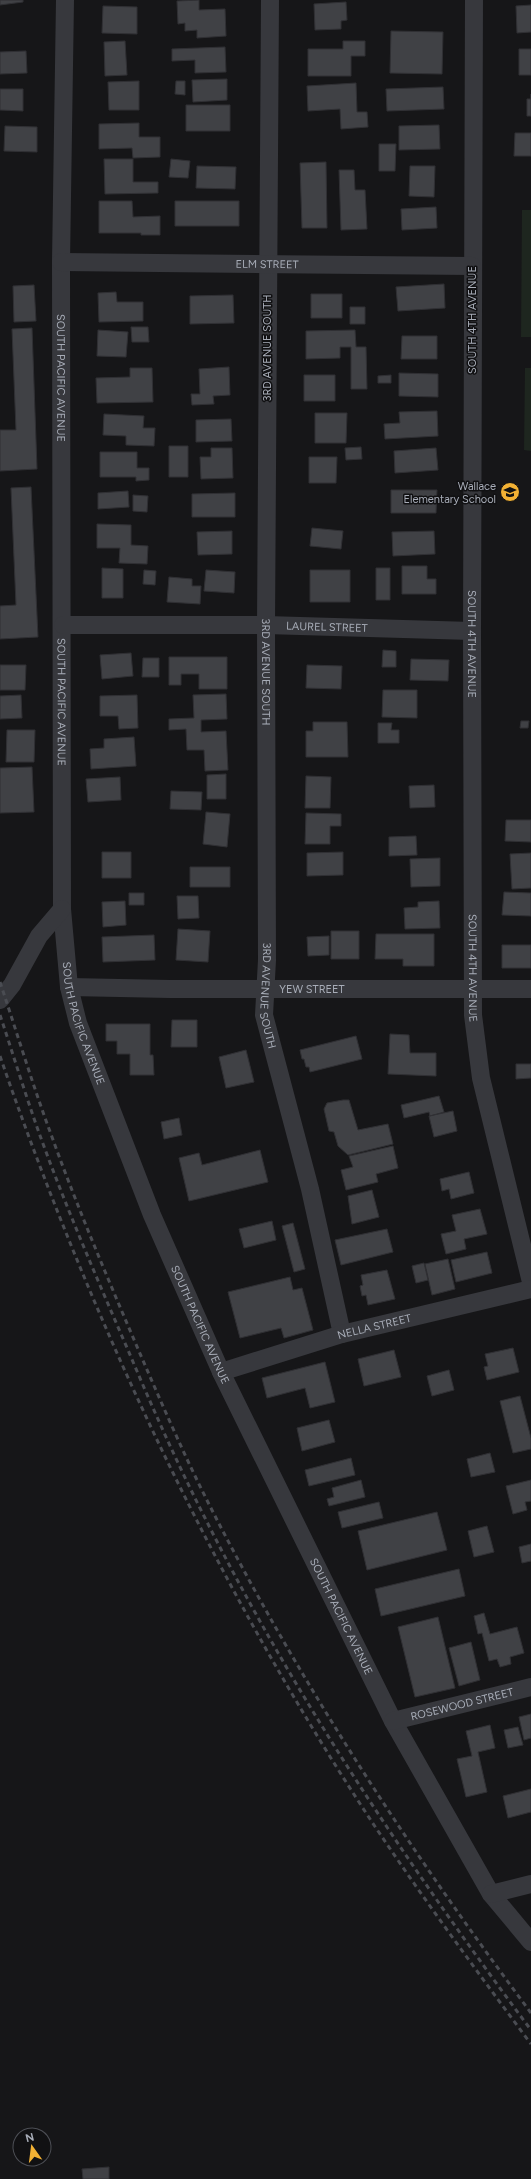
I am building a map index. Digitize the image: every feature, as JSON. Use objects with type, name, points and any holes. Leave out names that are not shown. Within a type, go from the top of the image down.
[{"type":"street","name":"SOUTH PACIFIC AVENUE","points":[[65,0],[61,262],[63,625],[62,909],[69,987],[78,1022],[152,1215],[220,1372],[393,1721],[491,1894],[531,1942]]},
{"type":"street","name":"3RD AVENUE SOUTH","points":[[270,0],[266,625],[267,960],[264,1015],[310,1188],[342,1334]]},
{"type":"street","name":"SOUTH 4TH AVENUE","points":[[474,0],[472,266],[473,1015],[481,1078],[531,1282]]},
{"type":"street","name":"ELM STREET","points":[[61,262],[472,266]]},
{"type":"street","name":"LAUREL STREET","points":[[63,625],[266,625],[472,631]]},
{"type":"street","points":[[0,1000],[12,985],[38,936],[62,909]]},
{"type":"street","name":"YEW STREET","points":[[69,987],[170,989],[531,989]]},
{"type":"street","name":"NELLA STREET","points":[[220,1372],[342,1334],[531,1289]]},
{"type":"street","name":"ROSEWOOD STREET","points":[[393,1721],[531,1686]]},
{"type":"street","points":[[491,1894],[531,1884]]},
{"type":"shaded area","points":[[522,210],[531,210],[531,337],[521,337]]},
{"type":"shaded area","points":[[525,368],[531,368],[531,451],[524,450]]},
{"type":"building","points":[[0,0],[23,0],[23,2],[0,5]]},
{"type":"building","points":[[199,0],[199,10],[225,9],[226,36],[197,38],[197,30],[185,31],[185,23],[178,24],[177,1]]},
{"type":"building","points":[[346,2],[347,20],[341,21],[341,29],[315,30],[314,4]]},
{"type":"building","points":[[531,5],[531,32],[517,33],[516,6]]},
{"type":"building","points":[[103,6],[137,7],[137,34],[102,33]]},
{"type":"building","points":[[391,31],[443,32],[442,74],[390,73]]},
{"type":"building","points":[[125,41],[127,75],[105,76],[104,42]]},
{"type":"building","points":[[343,41],[365,41],[365,56],[351,56],[351,76],[308,76],[308,49],[343,49]]},
{"type":"building","points":[[225,47],[226,72],[195,73],[195,60],[172,61],[172,49]]},
{"type":"building","points":[[519,49],[531,49],[531,75],[519,75]]},
{"type":"building","points":[[26,51],[27,73],[0,74],[0,52]]},
{"type":"building","points":[[227,79],[227,100],[193,102],[192,80]]},
{"type":"building","points":[[139,81],[139,110],[109,110],[108,82]]},
{"type":"building","points":[[176,81],[185,81],[185,95],[175,94]]},
{"type":"building","points":[[356,83],[357,112],[367,112],[368,127],[341,129],[340,109],[308,111],[307,86]]},
{"type":"building","points":[[443,87],[444,109],[387,111],[386,89]]},
{"type":"building","points":[[0,89],[23,89],[23,111],[0,110]]},
{"type":"building","points":[[527,99],[531,99],[531,116],[527,116]]},
{"type":"building","points":[[186,105],[230,105],[230,131],[186,131]]},
{"type":"building","points":[[139,123],[139,137],[160,137],[160,157],[133,158],[132,148],[99,149],[99,124]]},
{"type":"building","points":[[439,125],[440,149],[399,150],[399,126]]},
{"type":"building","points":[[5,126],[37,127],[37,152],[4,151]]},
{"type":"building","points":[[515,133],[531,133],[531,156],[514,156]]},
{"type":"building","points":[[379,144],[396,144],[395,171],[379,171]]},
{"type":"building","points":[[104,159],[133,159],[133,182],[158,182],[158,193],[105,194]]},
{"type":"building","points":[[171,159],[190,161],[188,178],[169,177]]},
{"type":"building","points":[[326,162],[327,228],[302,228],[300,163]]},
{"type":"building","points":[[197,166],[236,167],[235,189],[196,188]]},
{"type":"building","points":[[410,166],[435,166],[434,197],[409,196]]},
{"type":"building","points":[[339,170],[354,170],[355,190],[365,190],[367,229],[341,230]]},
{"type":"building","points":[[99,201],[132,201],[133,217],[160,216],[160,235],[141,235],[141,233],[99,233]]},
{"type":"building","points":[[175,201],[239,201],[239,226],[175,226]]},
{"type":"building","points":[[436,207],[437,228],[402,230],[401,209]]},
{"type":"building","points":[[444,284],[445,308],[398,311],[396,287]]},
{"type":"building","points":[[34,285],[36,321],[14,322],[13,286]]},
{"type":"building","points":[[116,292],[117,302],[143,302],[143,321],[99,322],[98,293]]},
{"type":"building","points":[[311,294],[342,294],[342,318],[311,318]]},
{"type":"building","points":[[233,295],[234,323],[190,324],[190,296]]},
{"type":"building","points":[[350,307],[365,307],[365,324],[350,324]]},
{"type":"building","points":[[131,327],[148,327],[149,342],[132,342]]},
{"type":"building","points":[[32,328],[37,469],[0,471],[0,430],[16,430],[12,329]]},
{"type":"building","points":[[98,330],[128,332],[126,357],[97,356]]},
{"type":"building","points":[[355,330],[356,347],[366,347],[367,389],[351,389],[351,347],[340,347],[340,358],[306,359],[306,331]]},
{"type":"building","points":[[402,336],[437,336],[437,359],[401,359]]},
{"type":"building","points":[[229,367],[230,395],[213,396],[214,404],[192,405],[191,394],[200,394],[199,369]]},
{"type":"building","points":[[130,368],[152,368],[153,402],[97,403],[96,378],[130,377]]},
{"type":"building","points":[[399,373],[438,374],[438,397],[399,396]]},
{"type":"building","points":[[304,375],[335,375],[335,401],[304,401]]},
{"type":"building","points":[[391,375],[391,383],[378,383],[378,376]]},
{"type":"building","points":[[437,411],[438,436],[385,439],[384,424],[400,423],[399,412]]},
{"type":"building","points":[[315,413],[347,413],[346,443],[315,443]]},
{"type":"building","points":[[104,414],[144,416],[143,428],[155,428],[154,446],[126,445],[126,436],[103,435]]},
{"type":"building","points":[[231,419],[232,441],[196,442],[196,420]]},
{"type":"building","points":[[169,446],[188,446],[188,477],[169,477]]},
{"type":"building","points":[[361,447],[362,459],[346,460],[345,448]]},
{"type":"building","points":[[211,448],[232,448],[233,478],[201,479],[200,457],[211,457]]},
{"type":"building","points":[[436,448],[438,470],[395,473],[394,451]]},
{"type":"building","points":[[100,452],[137,452],[137,468],[149,468],[149,480],[136,481],[136,477],[100,477]]},
{"type":"building","points":[[309,457],[337,457],[336,483],[309,483]]},
{"type":"building","points":[[31,487],[38,637],[0,639],[0,606],[16,605],[11,488]]},
{"type":"building","points":[[391,490],[437,490],[436,513],[391,513]]},
{"type":"building","points":[[128,491],[129,507],[98,509],[98,493]]},
{"type":"building","points":[[235,493],[235,517],[192,517],[192,494]]},
{"type":"building","points":[[133,495],[148,496],[147,512],[133,511]]},
{"type":"building","points":[[97,524],[131,525],[131,545],[148,546],[147,564],[119,563],[120,548],[97,548]]},
{"type":"building","points":[[312,528],[343,531],[341,549],[310,546]]},
{"type":"building","points":[[232,531],[232,554],[198,555],[197,532]]},
{"type":"building","points":[[434,531],[435,554],[393,556],[392,532]]},
{"type":"building","points":[[402,566],[427,566],[427,579],[436,579],[436,594],[402,594]]},
{"type":"building","points":[[102,568],[123,569],[123,598],[102,598]]},
{"type":"building","points":[[376,568],[390,568],[390,600],[376,600]]},
{"type":"building","points":[[144,570],[156,571],[155,585],[143,584]]},
{"type":"building","points":[[206,570],[235,572],[234,593],[204,591]]},
{"type":"building","points":[[310,570],[350,570],[350,602],[310,602]]},
{"type":"building","points":[[169,577],[192,579],[192,586],[201,586],[200,604],[167,602]]},
{"type":"building","points":[[383,650],[396,651],[396,667],[382,667]]},
{"type":"building","points":[[131,653],[133,676],[102,679],[100,655]]},
{"type":"building","points":[[169,657],[227,657],[227,689],[199,689],[199,674],[181,674],[181,685],[169,685]]},
{"type":"building","points":[[143,658],[159,658],[159,677],[142,677]]},
{"type":"building","points":[[411,659],[449,660],[448,681],[410,680]]},
{"type":"building","points":[[0,665],[26,665],[25,690],[0,690]]},
{"type":"building","points":[[307,665],[342,666],[341,689],[306,688]]},
{"type":"building","points":[[383,690],[417,690],[417,718],[382,717]]},
{"type":"building","points":[[226,694],[227,719],[201,720],[201,732],[226,731],[228,770],[205,771],[204,750],[187,750],[186,729],[169,730],[169,719],[194,718],[193,695]]},
{"type":"building","points":[[21,695],[22,718],[0,719],[0,696]]},
{"type":"building","points":[[137,695],[138,728],[119,729],[118,716],[100,716],[100,696]]},
{"type":"building","points":[[521,721],[529,721],[528,728],[520,728]]},
{"type":"building","points":[[313,722],[347,722],[348,757],[306,757],[306,731],[313,731]]},
{"type":"building","points":[[378,723],[392,723],[391,730],[399,730],[399,743],[378,743]]},
{"type":"building","points":[[7,730],[35,730],[34,762],[6,762]]},
{"type":"building","points":[[134,737],[136,766],[91,769],[90,749],[104,748],[104,739]]},
{"type":"building","points":[[32,767],[34,812],[0,813],[0,768]]},
{"type":"building","points":[[226,774],[226,799],[207,799],[207,775]]},
{"type":"building","points":[[306,776],[331,777],[330,808],[305,808]]},
{"type":"building","points":[[120,777],[121,800],[88,802],[86,779]]},
{"type":"building","points":[[434,785],[435,807],[410,808],[409,786]]},
{"type":"building","points":[[171,791],[202,792],[201,810],[170,809]]},
{"type":"building","points":[[206,812],[230,814],[227,847],[203,844]]},
{"type":"building","points":[[306,813],[341,814],[341,826],[330,826],[330,844],[305,844]]},
{"type":"building","points":[[506,820],[531,820],[531,842],[505,841]]},
{"type":"building","points":[[416,836],[417,855],[389,856],[389,837]]},
{"type":"building","points":[[102,852],[131,852],[131,878],[102,878]]},
{"type":"building","points":[[343,852],[343,875],[307,876],[307,853]]},
{"type":"building","points":[[531,853],[531,888],[512,889],[510,854]]},
{"type":"building","points":[[440,858],[440,886],[411,887],[410,859]]},
{"type":"building","points":[[190,867],[230,867],[230,887],[190,887]]},
{"type":"building","points":[[504,892],[531,893],[531,916],[502,915]]},
{"type":"building","points":[[129,893],[144,893],[144,905],[129,905]]},
{"type":"building","points":[[177,896],[198,896],[199,918],[178,919]]},
{"type":"building","points":[[125,901],[126,925],[103,927],[102,902]]},
{"type":"building","points":[[439,901],[440,928],[405,929],[404,908],[418,907],[418,902]]},
{"type":"building","points":[[178,929],[210,931],[208,962],[176,960]]},
{"type":"building","points":[[331,931],[359,931],[359,959],[331,959]]},
{"type":"building","points":[[376,934],[434,934],[434,966],[403,966],[403,959],[375,959]]},
{"type":"building","points":[[154,935],[155,960],[103,962],[102,937]]},
{"type":"building","points":[[329,936],[329,955],[308,956],[307,937]]},
{"type":"building","points":[[502,945],[531,945],[531,968],[502,968]]},
{"type":"building","points":[[172,1020],[197,1020],[197,1047],[171,1047]]},
{"type":"building","points":[[106,1024],[150,1024],[150,1055],[153,1055],[154,1075],[130,1075],[130,1054],[117,1054],[117,1041],[106,1041]]},
{"type":"building","points":[[390,1034],[409,1035],[410,1053],[436,1053],[436,1076],[388,1074]]},
{"type":"building","points":[[356,1036],[362,1059],[310,1072],[309,1067],[306,1067],[300,1050]]},
{"type":"building","points":[[246,1050],[254,1082],[226,1088],[219,1057]]},
{"type":"building","points":[[516,1064],[531,1064],[531,1078],[516,1079]]},
{"type":"building","points":[[439,1096],[444,1112],[430,1116],[429,1112],[404,1118],[401,1105]]},
{"type":"building","points":[[349,1100],[358,1130],[388,1124],[393,1144],[348,1155],[338,1146],[334,1132],[329,1131],[324,1109],[327,1103]]},
{"type":"building","points":[[453,1111],[457,1131],[434,1137],[429,1116]]},
{"type":"building","points":[[179,1118],[182,1135],[164,1139],[161,1122]]},
{"type":"building","points":[[393,1146],[398,1168],[376,1174],[378,1182],[346,1190],[341,1170],[353,1167],[349,1156]]},
{"type":"building","points":[[260,1150],[268,1182],[189,1201],[179,1158],[199,1153],[202,1165]]},
{"type":"building","points":[[469,1172],[474,1193],[451,1199],[449,1189],[442,1191],[440,1179]]},
{"type":"building","points":[[372,1190],[379,1217],[352,1224],[348,1196]]},
{"type":"building","points":[[480,1209],[487,1234],[464,1239],[466,1249],[446,1254],[441,1234],[456,1231],[452,1215]]},
{"type":"building","points":[[272,1221],[276,1240],[244,1248],[239,1229]]},
{"type":"building","points":[[293,1223],[305,1269],[294,1272],[282,1226]]},
{"type":"building","points":[[387,1229],[393,1252],[341,1265],[335,1240]]},
{"type":"building","points":[[487,1252],[492,1273],[456,1282],[451,1260]]},
{"type":"building","points":[[448,1259],[455,1289],[432,1295],[425,1264]]},
{"type":"building","points":[[424,1263],[428,1280],[416,1283],[412,1266]]},
{"type":"building","points":[[387,1270],[395,1299],[368,1305],[366,1295],[362,1296],[360,1286],[363,1285],[361,1275]]},
{"type":"building","points":[[290,1277],[293,1290],[302,1288],[313,1330],[284,1338],[281,1328],[240,1338],[228,1292]]},
{"type":"building","points":[[513,1348],[519,1372],[487,1380],[484,1367],[488,1366],[485,1354]]},
{"type":"building","points":[[394,1350],[401,1377],[364,1386],[358,1359]]},
{"type":"building","points":[[325,1362],[335,1402],[310,1408],[305,1388],[267,1398],[262,1378]]},
{"type":"building","points":[[449,1370],[454,1390],[432,1396],[427,1376]]},
{"type":"building","points":[[520,1396],[531,1438],[531,1449],[513,1453],[500,1401]]},
{"type":"building","points":[[329,1420],[335,1442],[302,1451],[297,1428]]},
{"type":"building","points":[[490,1453],[495,1472],[471,1477],[467,1459]]},
{"type":"building","points":[[351,1458],[355,1475],[309,1486],[305,1470]]},
{"type":"building","points":[[361,1480],[365,1497],[329,1506],[327,1499],[334,1497],[332,1488]]},
{"type":"building","points":[[531,1480],[531,1501],[525,1502],[527,1510],[513,1514],[506,1486]]},
{"type":"building","points":[[379,1502],[383,1518],[342,1528],[338,1512]]},
{"type":"building","points":[[437,1512],[447,1550],[367,1570],[358,1531]]},
{"type":"building","points":[[487,1526],[494,1552],[474,1557],[468,1531]]},
{"type":"building","points":[[531,1544],[531,1561],[522,1563],[519,1547]]},
{"type":"building","points":[[459,1569],[465,1596],[381,1616],[375,1589]]},
{"type":"building","points":[[484,1613],[490,1634],[517,1627],[524,1653],[510,1657],[511,1664],[500,1667],[497,1659],[489,1661],[482,1633],[478,1634],[474,1616]]},
{"type":"building","points":[[438,1617],[455,1688],[415,1697],[398,1627]]},
{"type":"building","points":[[471,1642],[480,1680],[459,1686],[449,1648]]},
{"type":"building","points":[[531,1714],[531,1738],[524,1740],[519,1717]]},
{"type":"building","points":[[490,1725],[495,1748],[478,1752],[487,1792],[466,1797],[457,1759],[472,1756],[466,1731]]},
{"type":"building","points":[[518,1727],[523,1745],[508,1748],[504,1730]]},
{"type":"building","points":[[531,1789],[531,1812],[508,1818],[503,1796]]},
{"type":"building","points":[[109,2167],[109,2179],[83,2179],[82,2169]]},
{"type":"railway","points":[[0,982],[45,1118],[83,1217],[165,1411],[214,1514],[285,1644],[362,1770],[444,1893],[531,2013]]},
{"type":"railway","points":[[0,1015],[42,1141],[62,1194],[146,1393],[205,1518],[240,1585],[277,1652],[357,1781],[442,1907],[531,2030]]},
{"type":"railway","points":[[0,1056],[36,1156],[75,1256],[118,1355],[164,1454],[212,1550],[264,1645],[319,1738],[376,1828],[413,1883],[531,2044]]},
{"type":"place","name":"Wallace Elementary School","points":[[510,492]]}]
